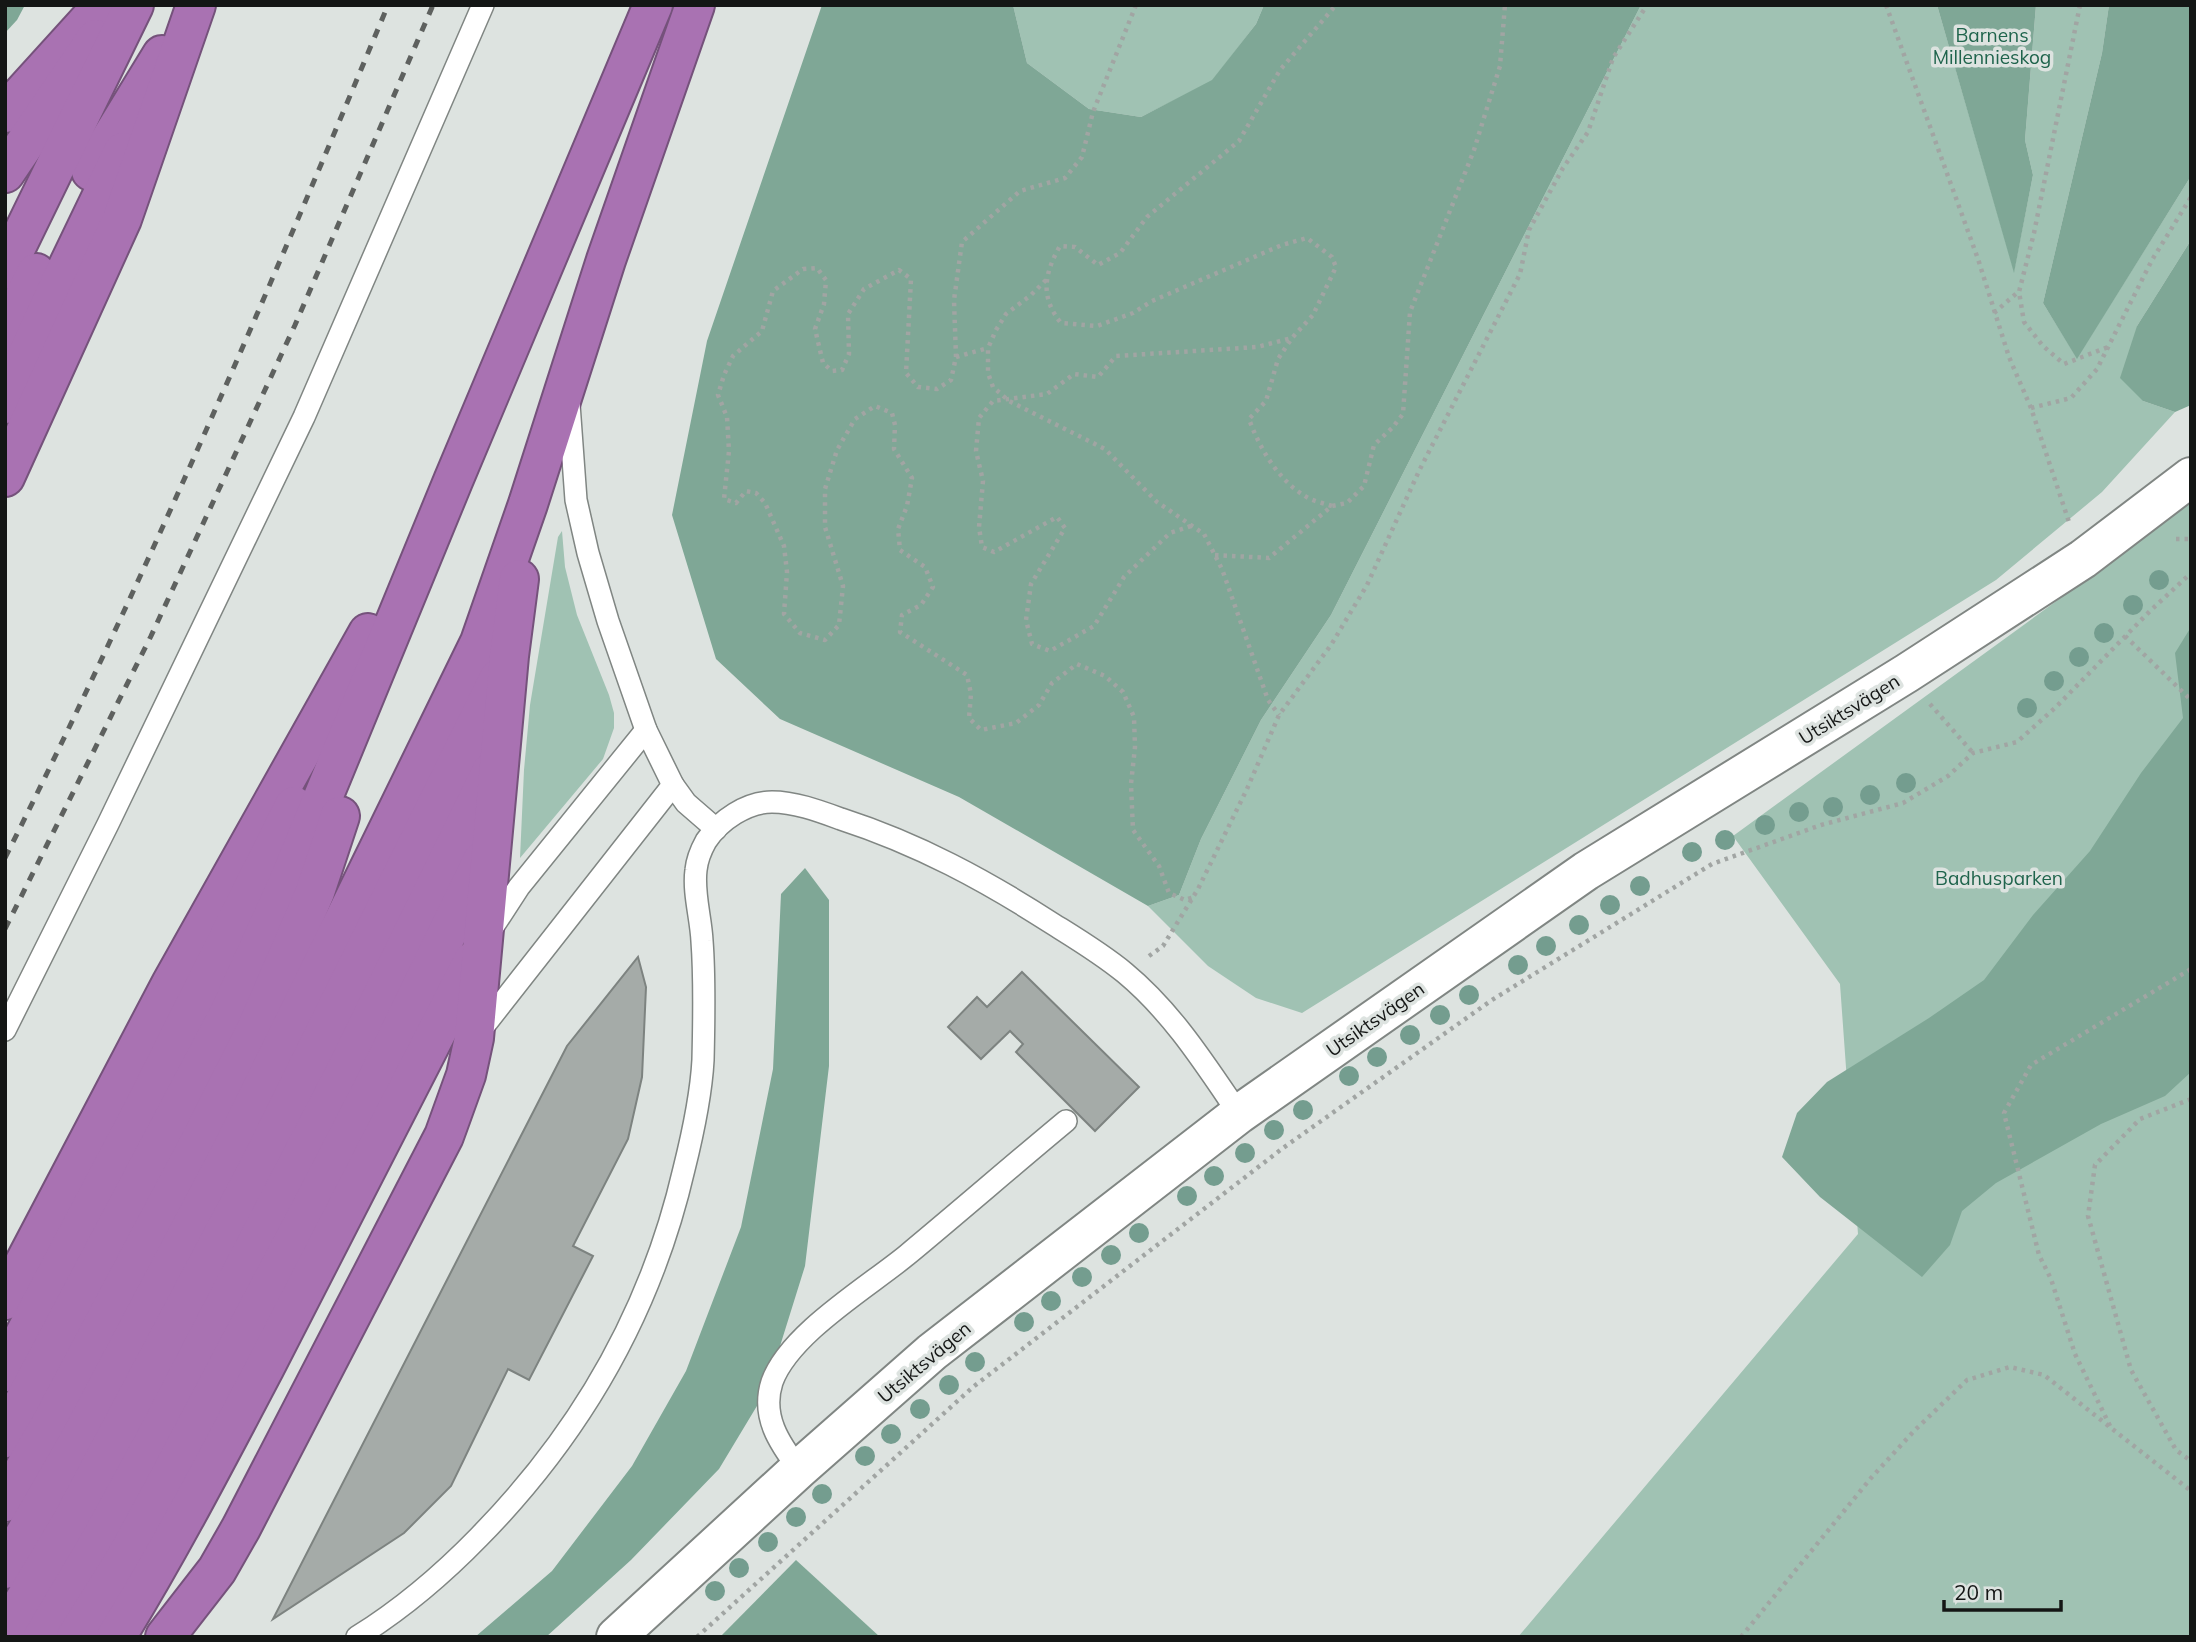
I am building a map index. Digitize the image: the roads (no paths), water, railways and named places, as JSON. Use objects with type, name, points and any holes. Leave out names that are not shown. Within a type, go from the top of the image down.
[{"type":"highway","points":[[5,125],[18,100],[103,5]]},
{"type":"highway","points":[[5,173],[119,5]]},
{"type":"highway","points":[[5,214],[126,5]]},
{"type":"highway","points":[[5,270],[134,5]]},
{"type":"highway","points":[[5,338],[77,195],[194,5]]},
{"type":"highway","points":[[5,404],[194,5]]},
{"type":"highway","points":[[5,477],[122,219],[194,5]]},
{"type":"highway","points":[[5,1438],[174,1122],[229,1013],[289,880],[653,5]]},
{"type":"highway","points":[[5,1569],[84,1430],[231,1151],[481,642],[695,5]]},
{"type":"highway","points":[[5,1300],[171,984],[453,481]]},
{"type":"highway","points":[[5,1372],[174,1046],[453,481]]},
{"type":"highway","points":[[5,1502],[50,1426],[257,1027],[315,892],[453,481]]},
{"type":"highway","points":[[165,1637],[217,1570],[235,1539],[444,1136],[466,1074],[474,1038],[509,656],[528,504]]},
{"type":"highway","points":[[5,1633],[69,1526],[259,1166],[509,656]]},
{"type":"highway","points":[[43,1637],[154,1441],[345,1072],[501,751]]},
{"type":"highway","points":[[76,1637],[126,1557],[312,1207],[493,839]]},
{"type":"highway","points":[[116,1637],[155,1573],[342,1220],[484,941]]},
{"type":"street","name":"Utsiktsvägen","points":[[616,1637],[799,1469],[932,1352],[1239,1114],[1586,871],[1907,673],[2083,559],[2191,477]]},
{"type":"lane","points":[[5,1030],[108,824],[304,417],[483,5]]},
{"type":"lane","points":[[567,380],[576,500],[588,554],[608,621],[646,730],[673,785],[686,803],[716,830]]},
{"type":"lane","points":[[484,941],[519,887],[646,730]]},
{"type":"lane","points":[[474,1038],[673,785]]},
{"type":"lane","points":[[357,1637],[391,1614],[460,1557],[508,1508],[550,1458],[593,1395],[625,1338],[669,1231],[695,1124],[703,1065],[704,1001],[702,942],[695,875],[698,858],[707,840],[735,813],[754,804],[793,804],[880,832],[923,849],[1034,911],[1125,973],[1166,1013],[1198,1052],[1239,1114]]},
{"type":"lane","points":[[799,1469],[781,1446],[771,1425],[768,1401],[773,1380],[788,1357],[810,1330],[904,1257],[1066,1121]]},
{"type":"lane","points":[[155,1573],[152,1614],[158,1637]]},
{"type":"railway","points":[[5,858],[107,648],[204,435],[388,5]]},
{"type":"railway","points":[[5,929],[151,636],[295,325],[433,5]]},
{"type":"park label","name":"Barnens Millennieskog","points":[[1992,46]]},
{"type":"park label","name":"Badhusparken","points":[[1999,878]]}]
